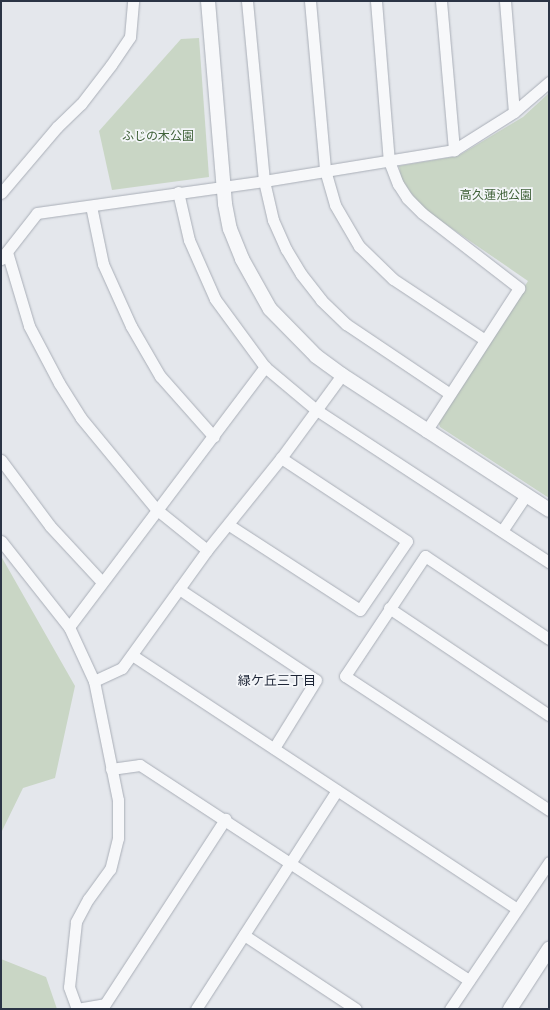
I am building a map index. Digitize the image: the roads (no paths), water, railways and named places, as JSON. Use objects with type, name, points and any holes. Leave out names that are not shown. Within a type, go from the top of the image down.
[{"type":"street","points":[[1,193],[57,126],[81,104],[111,65],[130,37],[133,1]]},
{"type":"street","points":[[208,1],[221,186],[230,229],[253,283],[290,332],[316,356],[549,510]]},
{"type":"street","points":[[246,1],[264,181],[273,220],[286,249],[301,274],[321,300],[346,324],[450,394]]},
{"type":"street","points":[[310,1],[325,170],[334,204],[345,224],[374,263],[393,279],[485,340]]},
{"type":"street","points":[[376,1],[389,161],[404,194],[417,208],[519,288],[426,430]]},
{"type":"street","points":[[441,1],[454,150]]},
{"type":"street","points":[[505,1],[514,112]]},
{"type":"street","points":[[207,550],[156,509],[81,418],[59,383],[29,326],[4,255],[37,213],[264,181],[454,150],[514,112],[549,82]]},
{"type":"street","points":[[178,192],[189,240],[215,299],[265,367],[315,409],[549,562]]},
{"type":"street","points":[[91,206],[103,264],[131,326],[160,376],[214,437]]},
{"type":"street","points":[[69,627],[156,509],[214,437],[265,367]]},
{"type":"street","points":[[94,681],[122,668],[207,550],[229,525],[281,458],[315,409],[342,374]]},
{"type":"street","points":[[229,525],[360,610],[407,541],[281,458]]},
{"type":"street","points":[[1,460],[50,526],[102,582]]},
{"type":"street","points":[[502,531],[526,495]]},
{"type":"street","points":[[1,541],[69,627],[94,681],[118,800],[118,838],[110,870],[88,899],[76,922],[69,987],[77,1009],[105,1004],[225,819]]},
{"type":"street","points":[[549,639],[425,556],[345,676],[549,810]]},
{"type":"street","points":[[179,589],[316,680],[274,748]]},
{"type":"street","points":[[389,608],[549,715]]},
{"type":"street","points":[[132,655],[517,909]]},
{"type":"street","points":[[111,769],[140,765],[291,861],[469,980]]},
{"type":"street","points":[[196,1009],[337,790]]},
{"type":"street","points":[[450,1009],[549,862]]},
{"type":"street","points":[[244,935],[356,1009]]},
{"type":"street","points":[[510,1009],[549,949]]},
{"type":"district","name":"緑ケ丘三丁目","points":[[277,681]]},
{"type":"park label","name":"ふじの木公園","points":[[158,136]]},
{"type":"park label","name":"高久蓮池公園","points":[[496,195]]}]
